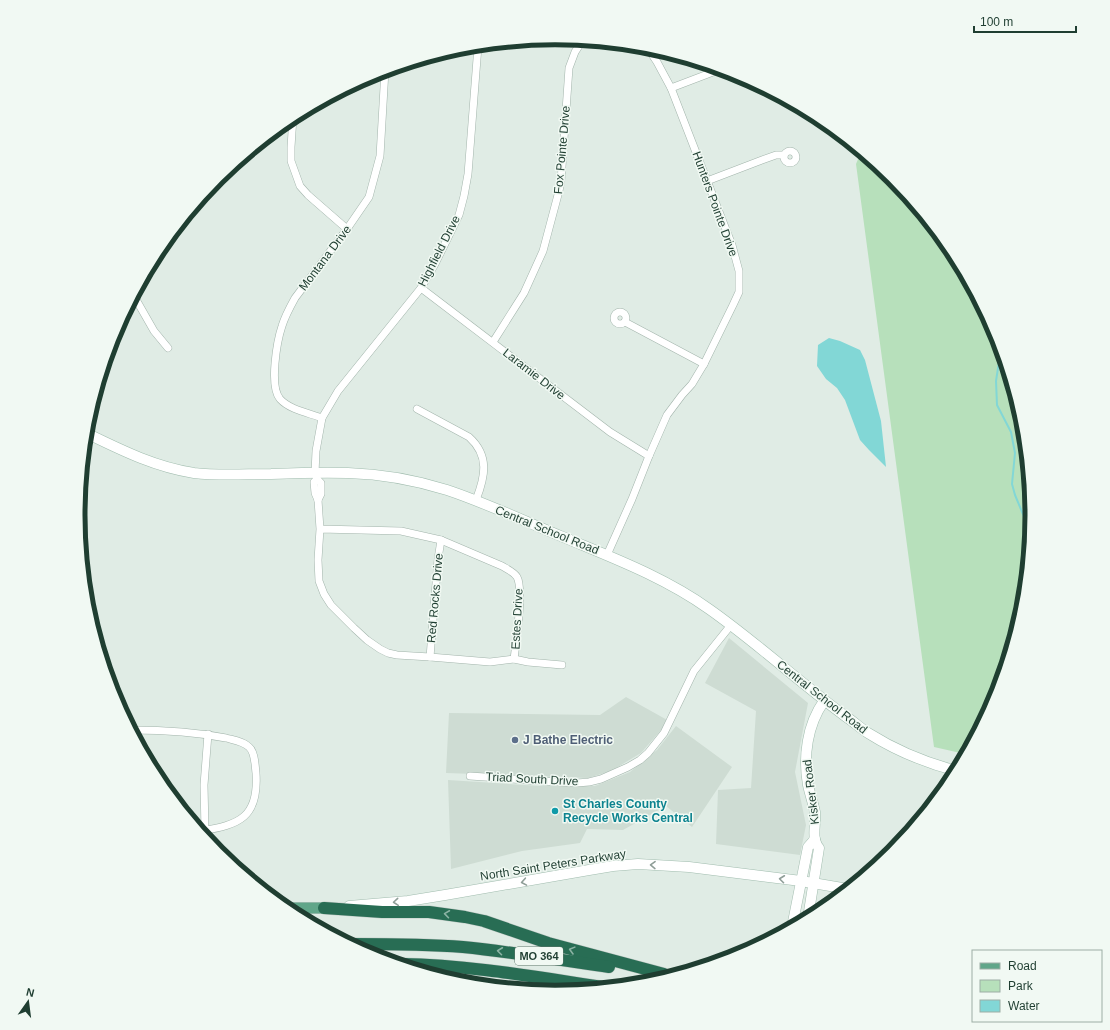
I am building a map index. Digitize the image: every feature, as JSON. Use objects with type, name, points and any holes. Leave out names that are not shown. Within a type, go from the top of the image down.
[{"type":"highway","points":[[324,908],[382,912],[428,912],[465,917],[490,923],[548,943],[660,973]]},
{"type":"highway","name":"MO 364","points":[[363,944],[413,944],[463,947],[658,974]]},
{"type":"highway","name":"MO 364","points":[[421,965],[489,970],[583,984]]},
{"type":"main road","name":"Central School Road","points":[[92,436],[147,461],[194,473],[221,475],[316,476],[345,473],[369,474],[419,482],[476,500],[607,555],[678,589],[731,625],[824,701],[869,733],[928,762],[950,769]]},
{"type":"main road","name":"Kisker Road","points":[[809,910],[819,848],[815,839],[815,813],[808,785],[806,757],[811,727],[824,701]]},
{"type":"main road","name":"Kisker Road","points":[[793,920],[808,847],[815,839]]},
{"type":"main road","name":"North Saint Peters Parkway","points":[[297,908],[324,908],[408,901],[613,866],[638,864],[690,867],[801,881],[841,888]]},
{"type":"street","name":"Fox Pointe Drive","points":[[493,342],[524,293],[546,244],[560,191],[569,68],[579,46]]},
{"type":"street","name":"Highfield Drive","points":[[316,476],[316,451],[322,418],[338,391],[421,288],[435,264],[459,215],[468,174],[478,52]]},
{"type":"street","name":"Hunters Pointe Drive","points":[[607,555],[667,415],[692,384],[704,364],[739,292],[739,271],[732,245],[671,88],[653,55]]},
{"type":"street","points":[[671,88],[712,72]]},
{"type":"street","name":"Montana Drive","points":[[322,418],[290,406],[282,400],[276,391],[275,369],[279,337],[288,310],[295,298],[348,229],[369,197],[380,156],[386,77]]},
{"type":"street","points":[[292,125],[291,161],[300,186],[308,195],[348,229]]},
{"type":"street","points":[[707,181],[776,155],[784,155]]},
{"type":"street","name":"Laramie Drive","points":[[421,288],[610,432],[649,456]]},
{"type":"street","points":[[137,299],[154,331],[168,348]]},
{"type":"street","points":[[625,322],[704,364]]},
{"type":"street","points":[[418,409],[469,437],[475,443],[480,451],[484,470],[482,485],[476,500]]},
{"type":"street","name":"Estes Drive","points":[[316,476],[314,482],[315,493],[318,500],[320,529],[318,560],[319,581],[324,594],[332,605],[363,636],[380,649],[397,655],[490,662],[514,659],[520,593],[518,578],[510,571],[502,566],[441,540],[400,531],[320,529]]},
{"type":"street","name":"Red Rocks Drive","points":[[430,657],[438,559],[441,540]]},
{"type":"street","name":"Triad South Drive","points":[[470,776],[540,781],[589,782],[612,775],[634,764],[648,753],[664,733],[694,672],[731,625]]},
{"type":"street","points":[[514,659],[528,662],[562,665]]},
{"type":"street","points":[[137,730],[170,730],[208,734],[237,741],[249,746],[255,762],[257,782],[253,806],[246,816],[235,823],[207,830]]},
{"type":"street","points":[[202,825],[208,734]]},
{"type":"shaded area","points":[[729,638],[808,703],[795,772],[806,825],[800,855],[716,844],[718,790],[751,788],[756,711],[705,683]]},
{"type":"shaded area","points":[[626,697],[669,721],[641,753],[611,771],[588,778],[446,773],[449,713],[600,715]]},
{"type":"shaded area","points":[[676,726],[732,767],[692,827],[666,806],[623,830],[587,829],[580,843],[522,851],[451,869],[448,780],[540,786],[595,786],[630,772],[657,750]]},
{"type":"green space","points":[[859,157],[887,183],[928,229],[946,254],[977,307],[989,335],[1009,393],[1016,423],[1024,484],[1025,515],[1024,546],[1016,607],[1009,637],[989,695],[977,723],[960,753],[934,747],[856,164]]},
{"type":"water","points":[[829,338],[860,350],[865,360],[881,421],[886,467],[860,440],[845,400],[837,388],[826,379],[817,366],[818,345]]},
{"type":"waterway","points":[[999,361],[996,381],[997,405],[1011,432],[1015,453],[1012,484],[1025,519]]},
{"type":"waterway","points":[[1023,556],[1025,523]]},
{"type":"place","name":"J Bathe Electric","points":[[515,740]]},
{"type":"place","name":"St Charles County Recycle Works Central","points":[[555,811]]}]
